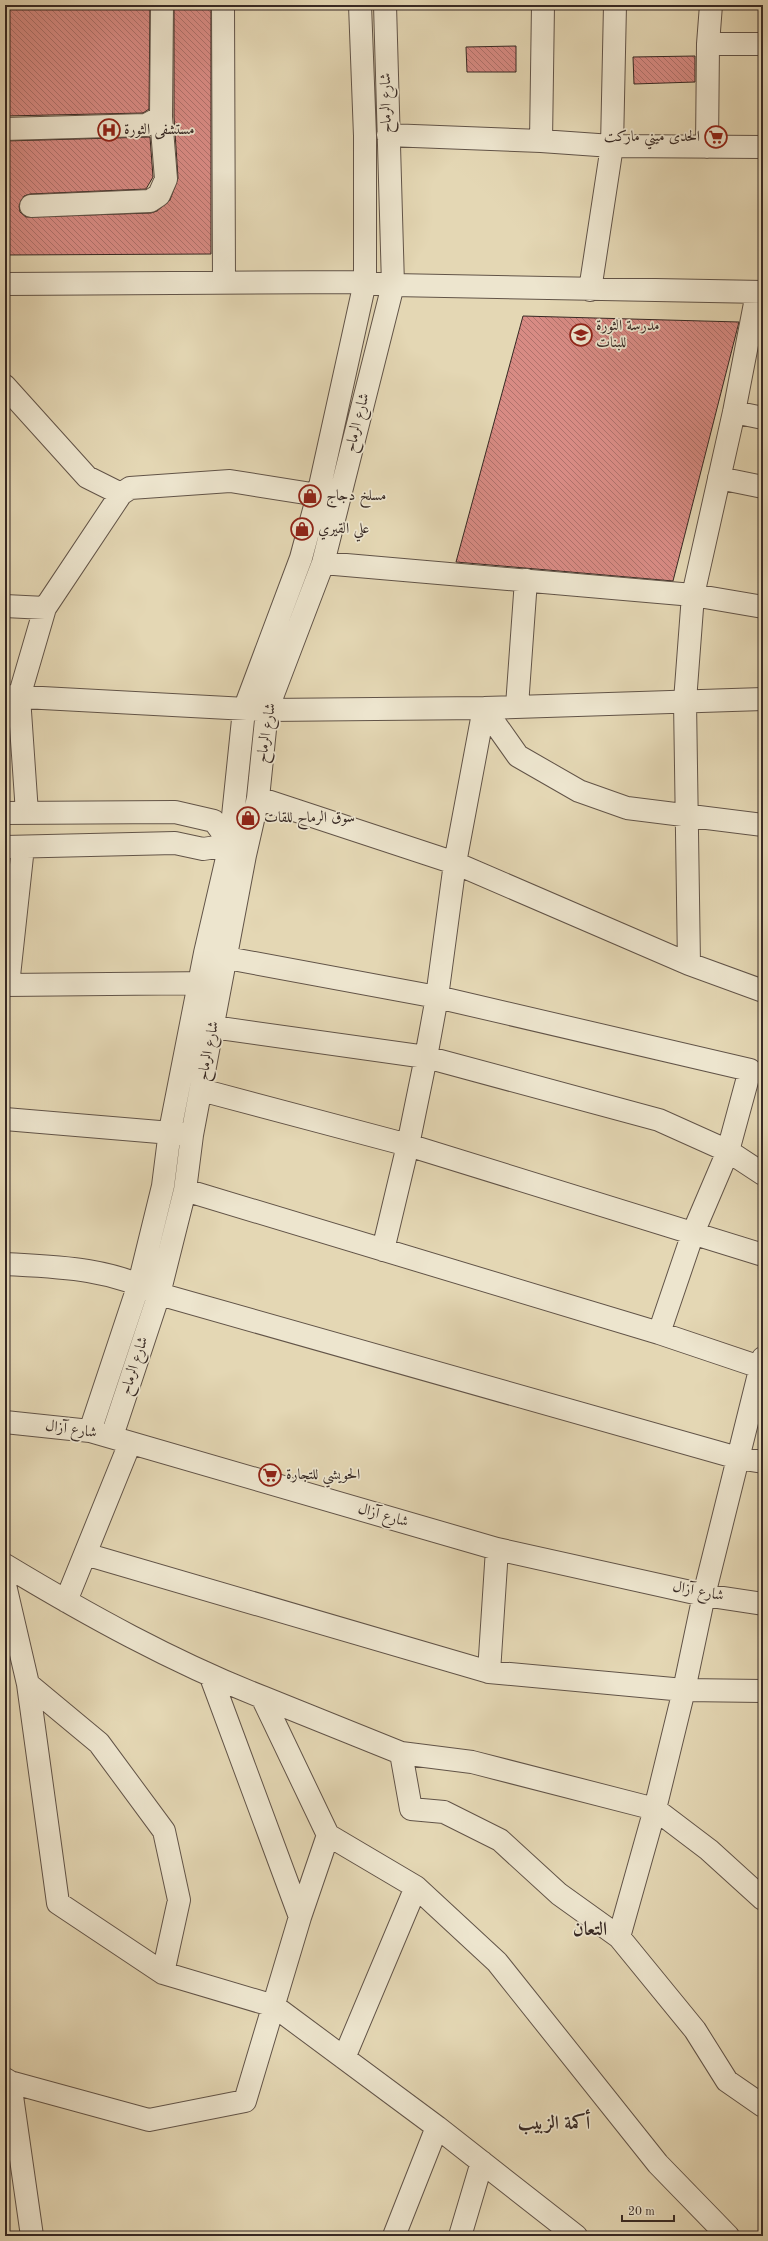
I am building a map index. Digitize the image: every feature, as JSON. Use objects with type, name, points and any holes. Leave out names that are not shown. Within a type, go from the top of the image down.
[{"type":"street","points":[[31,206],[150,201],[159,195],[166,179],[161,117],[162,5]]},
{"type":"street","points":[[223,5],[224,282]]},
{"type":"street","name":"شارع الرماح","points":[[66,1601],[85,1554],[121,1440],[185,1190],[192,1135],[227,958],[237,850],[244,710],[301,558],[318,494],[365,282],[365,136],[360,5]]},
{"type":"street","name":"شارع الرماح","points":[[90,1431],[139,1284],[163,1186],[170,1131],[199,983],[237,850],[258,798],[267,710],[323,563],[393,285],[385,5]]},
{"type":"street","points":[[541,141],[543,5]]},
{"type":"street","points":[[590,290],[612,146],[615,5]]},
{"type":"street","points":[[707,147],[708,44],[711,5]]},
{"type":"street","points":[[708,44],[763,44]]},
{"type":"street","points":[[5,129],[146,124],[161,117]]},
{"type":"street","points":[[388,135],[541,141],[612,146],[763,147]]},
{"type":"street","points":[[5,284],[365,282],[393,285],[760,293],[693,595],[685,701],[688,964]]},
{"type":"street","points":[[5,386],[87,477],[121,494]]},
{"type":"street","points":[[734,412],[763,418]]},
{"type":"street","points":[[719,478],[763,487]]},
{"type":"street","points":[[27,813],[12,696],[45,608],[121,494],[130,488],[230,481],[318,494]]},
{"type":"street","points":[[323,563],[693,595],[763,607]]},
{"type":"street","points":[[516,706],[526,580]]},
{"type":"street","points":[[5,606],[45,608]]},
{"type":"street","points":[[12,696],[244,710],[484,708],[763,699]]},
{"type":"street","points":[[484,708],[518,756],[579,790],[627,808],[763,825]]},
{"type":"street","points":[[383,1250],[408,1145],[426,1057],[437,997],[455,863],[484,708]]},
{"type":"street","points":[[258,798],[455,863],[688,964],[763,991]]},
{"type":"street","points":[[5,813],[175,812],[214,821],[237,850]]},
{"type":"street","points":[[222,983],[7,985],[14,847],[175,843],[203,850],[237,850]]},
{"type":"street","points":[[227,958],[437,997],[750,1070],[728,1151],[693,1233],[659,1333]]},
{"type":"street","points":[[213,1027],[426,1057],[659,1120],[728,1151],[763,1174]]},
{"type":"street","points":[[201,1090],[408,1145],[763,1255]]},
{"type":"street","points":[[5,1119],[170,1131],[192,1135]]},
{"type":"street","points":[[185,1190],[762,1364],[704,1595],[684,1690],[655,1809],[619,1937]]},
{"type":"street","points":[[5,1264],[78,1268],[139,1284],[159,1294],[738,1458],[763,1462]]},
{"type":"street","name":"شارع آزال","points":[[5,1422],[90,1431],[497,1549],[704,1595],[763,1604]]},
{"type":"street","points":[[489,1672],[497,1549]]},
{"type":"street","points":[[85,1554],[489,1672],[684,1690],[763,1691]]},
{"type":"street","points":[[5,1566],[66,1601],[211,1677],[401,1753],[472,1762],[655,1809],[709,1850],[763,1899]]},
{"type":"street","points":[[5,1585],[28,1684],[58,1903],[163,1973],[274,2006],[437,2127],[573,2235]]},
{"type":"street","points":[[211,1677],[300,1917]]},
{"type":"street","points":[[28,1684],[99,1743],[164,1831],[179,1900],[163,1973]]},
{"type":"street","points":[[262,1697],[328,1834],[416,1887],[497,1962],[658,2164],[728,2236]]},
{"type":"street","points":[[401,1753],[410,1809],[444,1812],[500,1840],[559,1894],[619,1937],[695,2030],[727,2081],[763,2106]]},
{"type":"street","points":[[32,2236],[8,2080],[149,2120],[245,2101],[300,1917],[328,1834]]},
{"type":"street","points":[[344,2058],[416,1887]]},
{"type":"street","points":[[394,2236],[437,2127]]},
{"type":"street","points":[[460,2236],[482,2162]]},
{"type":"building","points":[[5,5],[150,5],[149,109],[143,113],[5,116]]},
{"type":"building","points":[[174,5],[211,5],[211,254],[5,255],[5,141],[150,137],[153,177],[146,189],[30,194],[24,196],[19,206],[20,212],[26,217],[151,213],[157,211],[170,200],[178,178],[174,117]]},
{"type":"building","points":[[516,46],[516,72],[467,72],[466,47]]},
{"type":"building","points":[[695,56],[695,82],[634,84],[633,57]]},
{"type":"building","name":"مدرسة الثورة للبنات","points":[[523,316],[739,322],[673,581],[456,562]]},
{"type":"place","name":"مستشفى الثورة","points":[[109,130]]},
{"type":"place","name":"الحدى ميني ماركت","points":[[716,137]]},
{"type":"place","name":"مدرسة الثورة للبنات","points":[[581,335]]},
{"type":"place","name":"مسلخ دجاج","points":[[310,496]]},
{"type":"place","name":"علي القيري","points":[[302,529]]},
{"type":"place","name":"سوق الرماح للقات","points":[[248,818]]},
{"type":"place","name":"الحويشي للتجارة","points":[[270,1475]]},
{"type":"district","name":"التعان","points":[[590,1930]]},
{"type":"district","name":"أكمة الزبيب","points":[[554,2124]]}]
